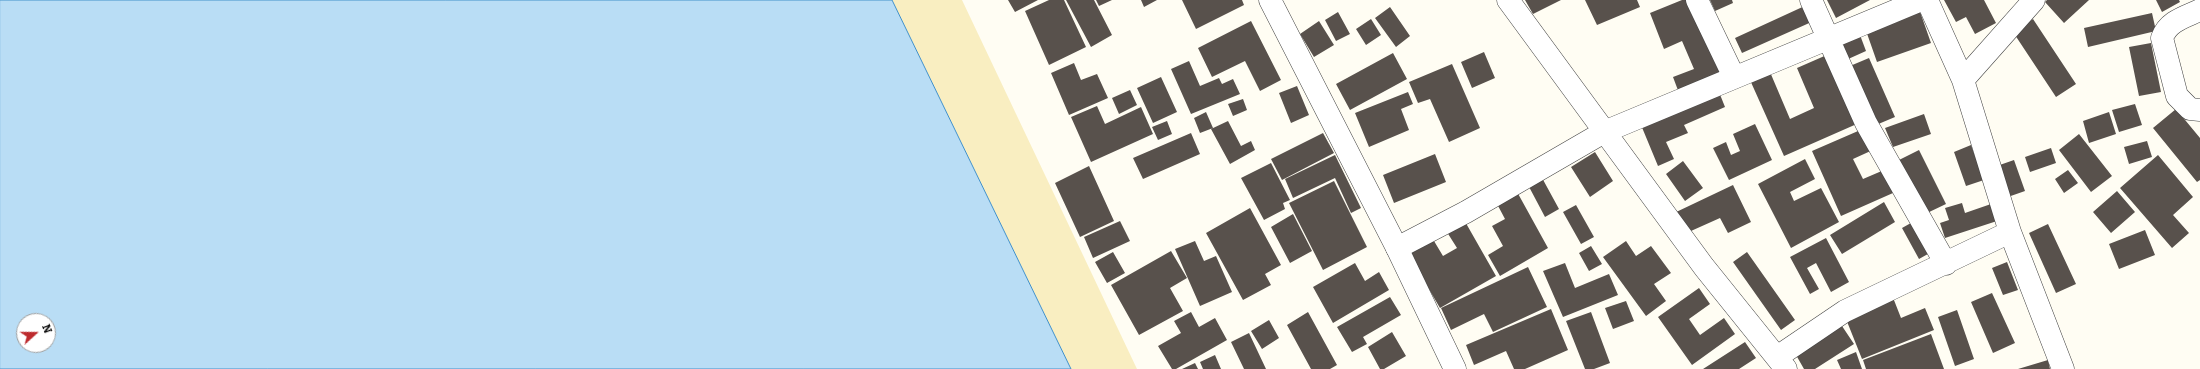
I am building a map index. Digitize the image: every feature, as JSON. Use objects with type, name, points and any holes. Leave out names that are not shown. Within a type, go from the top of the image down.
[{"type":"street","points":[[1270,0],[1397,248],[1455,369]]},
{"type":"street","points":[[1508,0],[1704,267],[1782,363],[1846,311],[2010,232]]},
{"type":"street","points":[[1697,0],[1734,77]]},
{"type":"street","points":[[1811,0],[1826,38],[1866,123],[1946,264]]},
{"type":"street","points":[[1397,248],[1466,212],[1604,132],[1826,38],[1922,0]]},
{"type":"street","points":[[1927,0],[1963,80],[2010,232],[2063,369]]},
{"type":"street","points":[[1963,80],[2034,0]]},
{"type":"street","points":[[2200,10],[2172,23],[2164,31],[2162,38],[2177,96],[2190,108],[2200,110]]},
{"type":"sand","points":[[892,0],[962,0],[1137,369],[1071,369]]},
{"type":"water","points":[[0,0],[892,0],[1071,369],[0,369]]},
{"type":"building","points":[[1008,0],[1038,0],[1015,12]]},
{"type":"building","points":[[1049,0],[1064,0],[1086,47],[1049,65],[1025,11]]},
{"type":"building","points":[[1066,0],[1094,0],[1112,35],[1091,47]]},
{"type":"building","points":[[1096,0],[1112,0],[1099,6]]},
{"type":"building","points":[[1141,0],[1157,0],[1144,7]]},
{"type":"building","points":[[1182,0],[1242,0],[1244,5],[1196,29]]},
{"type":"building","points":[[1525,0],[1561,0],[1533,14]]},
{"type":"building","points":[[1585,0],[1637,0],[1640,7],[1597,25]]},
{"type":"building","points":[[1682,0],[1692,0],[1722,76],[1679,93],[1673,77],[1694,69],[1682,41],[1664,49],[1650,13]]},
{"type":"building","points":[[1710,0],[1732,0],[1733,3],[1715,11]]},
{"type":"building","points":[[1827,0],[1870,0],[1836,18]]},
{"type":"building","points":[[1944,0],[1984,0],[1996,23],[1975,34],[1966,17],[1956,22]]},
{"type":"building","points":[[2047,0],[2089,0],[2064,23],[2045,2]]},
{"type":"building","points":[[2156,0],[2179,0],[2180,2],[2162,12]]},
{"type":"building","points":[[1809,4],[1816,20],[1742,53],[1735,38]]},
{"type":"building","points":[[1918,6],[1931,43],[1877,62],[1864,25]]},
{"type":"building","points":[[1390,7],[1410,36],[1396,47],[1375,18]]},
{"type":"building","points":[[1338,12],[1350,34],[1336,41],[1325,20]]},
{"type":"building","points":[[2152,13],[2156,31],[2088,47],[2084,28]]},
{"type":"building","points":[[1371,19],[1381,35],[1366,45],[1356,29]]},
{"type":"building","points":[[2033,19],[2076,84],[2056,97],[2013,32]]},
{"type":"building","points":[[1251,21],[1281,80],[1260,91],[1245,61],[1212,77],[1198,48]]},
{"type":"building","points":[[1319,21],[1334,45],[1314,57],[1300,34]]},
{"type":"building","points":[[1860,35],[1866,51],[1846,60],[1839,43]]},
{"type":"building","points":[[2151,43],[2161,92],[2139,96],[2129,47]]},
{"type":"building","points":[[1484,52],[1495,78],[1472,88],[1461,62]]},
{"type":"building","points":[[1393,53],[1407,79],[1350,110],[1336,84]]},
{"type":"building","points":[[1829,54],[1859,123],[1784,156],[1750,80],[1770,72],[1790,119],[1814,108],[1797,68]]},
{"type":"building","points":[[1869,58],[1895,117],[1876,125],[1850,66]]},
{"type":"building","points":[[1189,61],[1200,86],[1219,78],[1222,84],[1233,79],[1240,94],[1191,114],[1171,69]]},
{"type":"building","points":[[1074,63],[1081,80],[1097,74],[1108,98],[1069,115],[1051,73]]},
{"type":"building","points":[[1452,64],[1480,128],[1449,142],[1430,99],[1418,103],[1409,82]]},
{"type":"building","points":[[1161,77],[1177,112],[1153,123],[1137,88]]},
{"type":"building","points":[[1297,86],[1309,115],[1291,123],[1279,93]]},
{"type":"building","points":[[1130,90],[1137,105],[1119,114],[1112,98]]},
{"type":"building","points":[[1408,92],[1413,104],[1401,109],[1409,130],[1369,147],[1355,113]]},
{"type":"building","points":[[1719,92],[1725,107],[1684,125],[1688,133],[1666,142],[1674,159],[1658,166],[1641,125]]},
{"type":"building","points":[[1243,99],[1247,110],[1233,116],[1228,104]]},
{"type":"building","points":[[2135,104],[2142,125],[2119,132],[2112,110]]},
{"type":"building","points":[[1097,106],[1105,124],[1141,107],[1153,134],[1091,162],[1071,117]]},
{"type":"building","points":[[2176,109],[2200,138],[2200,180],[2197,182],[2153,128]]},
{"type":"building","points":[[1206,112],[1213,128],[1200,133],[1194,118]]},
{"type":"building","points":[[2109,112],[2116,134],[2089,143],[2083,121]]},
{"type":"building","points":[[1924,114],[1931,134],[1893,147],[1885,128]]},
{"type":"building","points":[[1167,121],[1172,134],[1158,140],[1152,127]]},
{"type":"building","points":[[1228,121],[1241,146],[1251,141],[1255,150],[1230,164],[1211,129]]},
{"type":"building","points":[[1755,124],[1772,160],[1729,180],[1713,148],[1726,142],[1731,155],[1740,151],[1733,134]]},
{"type":"building","points":[[1865,128],[1875,149],[1853,159],[1863,179],[1884,170],[1893,193],[1841,216],[1812,151]]},
{"type":"building","points":[[1191,133],[1200,154],[1143,179],[1133,158]]},
{"type":"building","points":[[1323,133],[1334,153],[1282,180],[1271,159]]},
{"type":"building","points":[[2079,134],[2112,176],[2091,192],[2059,150]]},
{"type":"building","points":[[2147,141],[2152,157],[2129,164],[2124,147]]},
{"type":"building","points":[[1971,145],[1984,180],[1966,186],[1954,152]]},
{"type":"building","points":[[2051,148],[2056,163],[2030,172],[2025,157]]},
{"type":"building","points":[[1919,150],[1946,204],[1925,214],[1899,160]]},
{"type":"building","points":[[1595,152],[1613,181],[1590,197],[1571,167]]},
{"type":"building","points":[[1435,154],[1446,182],[1394,203],[1383,175]]},
{"type":"building","points":[[1335,155],[1361,208],[1351,213],[1335,178],[1293,198],[1285,179]]},
{"type":"building","points":[[2158,155],[2193,197],[2173,215],[2189,233],[2172,248],[2120,188]]},
{"type":"building","points":[[1805,159],[1815,179],[1790,192],[1794,201],[1821,188],[1839,222],[1791,248],[1758,184]]},
{"type":"building","points":[[2014,160],[2025,191],[2005,198],[1994,167]]},
{"type":"building","points":[[1683,161],[1703,188],[1685,201],[1666,174]]},
{"type":"building","points":[[1271,163],[1290,200],[1283,203],[1285,209],[1264,220],[1241,178]]},
{"type":"building","points":[[1089,166],[1114,221],[1080,237],[1055,183]]},
{"type":"building","points":[[2068,170],[2078,183],[2064,193],[2055,179]]},
{"type":"building","points":[[1541,176],[1559,209],[1545,217],[1527,183]]},
{"type":"building","points":[[1334,181],[1367,247],[1323,270],[1289,203]]},
{"type":"building","points":[[1733,185],[1751,222],[1728,233],[1720,218],[1682,235],[1672,214]]},
{"type":"building","points":[[1516,190],[1548,248],[1500,276],[1488,255],[1503,246],[1492,226],[1505,219],[1496,202]]},
{"type":"building","points":[[2117,191],[2135,212],[2111,233],[2093,212]]},
{"type":"building","points":[[1884,202],[1895,222],[1842,254],[1830,235]]},
{"type":"building","points":[[1962,203],[1965,213],[1991,204],[1997,221],[1945,238],[1940,223],[1949,220],[1945,208]]},
{"type":"building","points":[[1576,205],[1594,237],[1581,244],[1563,212]]},
{"type":"building","points":[[1250,208],[1281,265],[1265,274],[1271,285],[1243,300],[1206,233]]},
{"type":"building","points":[[1293,214],[1312,251],[1290,263],[1271,227]]},
{"type":"building","points":[[1463,218],[1496,276],[1440,308],[1406,250],[1431,236],[1443,256],[1457,248],[1445,229]]},
{"type":"building","points":[[1918,219],[1935,250],[1919,259],[1902,228]]},
{"type":"building","points":[[1120,221],[1130,241],[1093,258],[1084,237]]},
{"type":"building","points":[[2048,224],[2076,284],[2056,293],[2029,233]]},
{"type":"building","points":[[2145,230],[2155,255],[2119,269],[2109,244]]},
{"type":"building","points":[[1826,238],[1849,282],[1831,292],[1816,263],[1807,268],[1819,289],[1810,294],[1790,257]]},
{"type":"building","points":[[1195,241],[1204,261],[1216,256],[1232,292],[1200,306],[1175,249]]},
{"type":"building","points":[[1626,241],[1636,256],[1651,246],[1671,273],[1654,284],[1666,301],[1646,316],[1603,257]]},
{"type":"building","points":[[1591,246],[1602,264],[1589,271],[1579,253]]},
{"type":"building","points":[[1171,251],[1187,278],[1170,288],[1183,311],[1139,335],[1111,285]]},
{"type":"building","points":[[1113,252],[1125,273],[1107,283],[1095,262]]},
{"type":"building","points":[[1747,252],[1795,320],[1781,330],[1733,262]]},
{"type":"building","points":[[2007,262],[2018,290],[2003,295],[1992,268]]},
{"type":"building","points":[[1355,263],[1365,281],[1379,272],[1389,290],[1333,323],[1313,287]]},
{"type":"building","points":[[1565,263],[1575,288],[1609,274],[1618,295],[1563,317],[1543,271]]},
{"type":"building","points":[[1528,267],[1547,307],[1493,332],[1484,314],[1451,330],[1441,308]]},
{"type":"building","points":[[1699,288],[1710,304],[1689,319],[1700,335],[1724,318],[1735,334],[1692,365],[1658,317]]},
{"type":"building","points":[[1992,293],[2015,343],[1993,353],[1971,302]]},
{"type":"building","points":[[1892,295],[1901,318],[1925,308],[1934,330],[1862,359],[1844,314]]},
{"type":"building","points":[[1390,297],[1401,315],[1363,337],[1367,344],[1352,352],[1337,327]]},
{"type":"building","points":[[1626,301],[1634,321],[1613,329],[1605,308]]},
{"type":"building","points":[[1551,309],[1568,350],[1525,369],[1514,369],[1506,351],[1474,365],[1466,345]]},
{"type":"building","points":[[1957,310],[1974,359],[1955,366],[1938,317]]},
{"type":"building","points":[[1191,312],[1199,327],[1215,318],[1227,340],[1176,369],[1172,369],[1158,346],[1181,333],[1174,321]]},
{"type":"building","points":[[1308,312],[1337,365],[1330,369],[1311,369],[1287,325]]},
{"type":"building","points":[[1591,312],[1610,363],[1594,369],[1585,369],[1566,321]]},
{"type":"building","points":[[1269,320],[1279,338],[1262,349],[1251,331]]},
{"type":"building","points":[[1842,326],[1854,344],[1815,369],[1804,369],[1796,355]]},
{"type":"building","points":[[1392,332],[1406,356],[1384,369],[1380,369],[1368,347]]},
{"type":"building","points":[[1249,333],[1266,369],[1244,369],[1231,342]]},
{"type":"building","points":[[1931,334],[1944,369],[1866,369],[1863,360]]},
{"type":"building","points":[[1745,342],[1756,358],[1739,369],[1703,369]]},
{"type":"building","points":[[1856,352],[1862,369],[1841,369],[1837,360]]},
{"type":"building","points":[[1215,355],[1221,369],[1203,369],[1200,362]]},
{"type":"building","points":[[2048,360],[2050,369],[2018,369]]},
{"type":"building","points":[[1195,363],[1198,369],[1182,369]]}]
